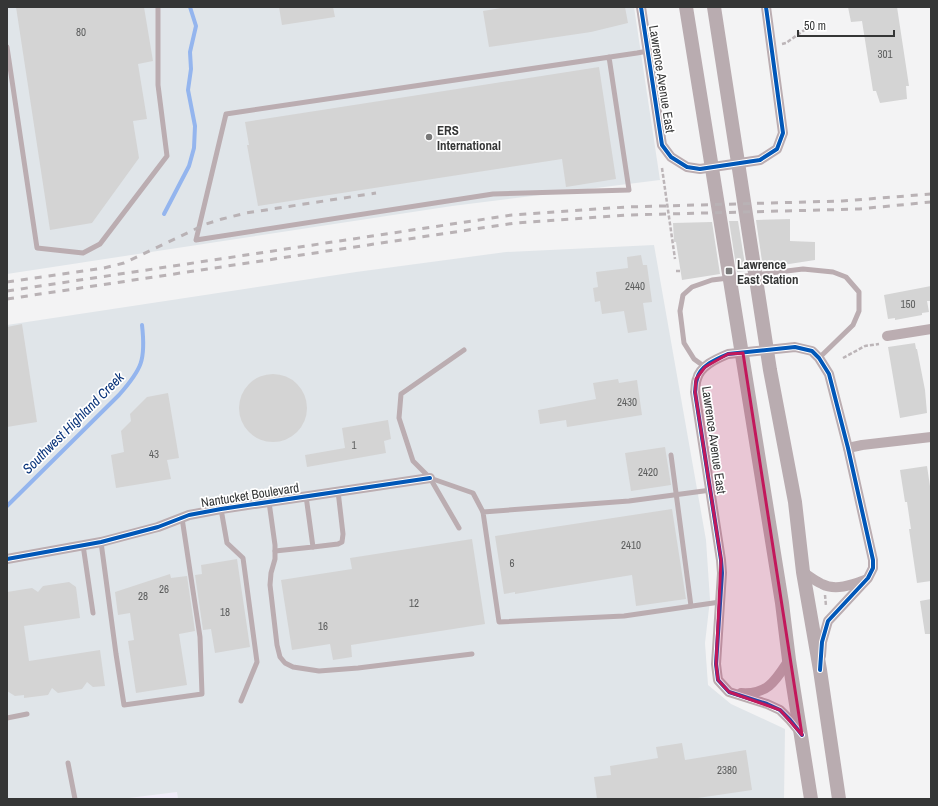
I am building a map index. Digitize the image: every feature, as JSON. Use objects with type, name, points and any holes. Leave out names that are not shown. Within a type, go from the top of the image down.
[{"type":"main road","points":[[686,7],[782,603],[789,660],[811,799]]},
{"type":"main road","points":[[714,7],[770,370],[795,502],[803,572],[820,670],[839,799]]},
{"type":"street","name":"Lawrence Avenue East","points":[[641,7],[662,145],[671,157],[687,167],[700,169],[760,160],[777,149],[783,133],[766,7]]},
{"type":"street","points":[[887,336],[931,329]]},
{"type":"street","name":"Lawrence Avenue East","points":[[729,692],[718,680],[716,664],[722,573],[711,490],[695,392],[696,380],[705,367],[718,358],[728,354],[795,347],[812,351],[819,358]]},
{"type":"street","points":[[819,358],[829,374],[848,448],[873,560],[868,578],[828,621],[822,642],[820,670]]},
{"type":"street","points":[[848,448],[931,437]]},
{"type":"street","name":"Nantucket Boulevard","points":[[7,559],[101,542],[158,527],[182,518],[221,509],[430,478]]},
{"type":"street","points":[[803,572],[823,585],[835,587],[852,585],[868,578]]},
{"type":"street","points":[[729,692],[747,693],[764,690],[775,681],[789,660]]},
{"type":"street","points":[[729,692],[767,704],[780,710],[802,735]]},
{"type":"lane","points":[[7,47],[37,248],[83,253],[100,244],[167,156],[158,85],[158,7]]},
{"type":"lane","points":[[609,57],[629,190],[493,194],[196,240],[226,114],[648,51]]},
{"type":"lane","points":[[705,367],[694,359],[684,343],[680,311],[682,295],[692,287],[712,280],[803,269],[833,272],[846,277],[859,292],[859,311],[853,325],[819,358]]},
{"type":"lane","points":[[459,528],[430,478],[413,461],[400,418],[400,394],[464,350]]},
{"type":"lane","points":[[671,455],[678,494],[691,606]]},
{"type":"lane","points":[[430,478],[473,493],[483,512],[498,622],[624,616],[720,602]]},
{"type":"lane","points":[[483,512],[629,501],[711,490]]},
{"type":"lane","points":[[275,551],[338,544],[342,542],[343,534],[338,491]]},
{"type":"lane","points":[[306,496],[313,547]]},
{"type":"lane","points":[[269,502],[275,551],[270,585],[277,645],[280,657],[285,663],[293,667],[319,671],[358,668],[472,654]]},
{"type":"lane","points":[[221,509],[227,544],[243,558],[257,662],[241,701]]},
{"type":"lane","points":[[101,542],[124,705],[202,694],[200,638],[182,518]]},
{"type":"lane","points":[[83,545],[93,613]]},
{"type":"lane","points":[[7,718],[28,714]]},
{"type":"lane","points":[[68,763],[75,799]]},
{"type":"path","points":[[772,47],[786,43],[810,26]]},
{"type":"path","points":[[662,168],[675,259]]},
{"type":"path","points":[[676,271],[681,271]]},
{"type":"path","points":[[824,593],[827,613]]},
{"type":"highlighted area","points":[[743,353],[802,735],[780,710],[729,692],[718,680],[716,664],[721,560],[695,392],[696,379],[705,367],[728,354]]},
{"type":"shaded area","points":[[7,7],[634,7],[660,180],[452,206],[7,274]]},
{"type":"shaded area","points":[[654,245],[706,540],[710,600],[705,643],[708,685],[731,704],[785,729],[784,799],[178,799],[177,792],[121,799],[7,799],[7,325],[356,272],[506,252]]},
{"type":"shaded area","points":[[177,792],[178,799],[121,799]]},
{"type":"building","points":[[16,7],[144,7],[153,61],[138,64],[147,119],[133,121],[139,158],[92,223],[50,230]]},
{"type":"building","points":[[279,7],[333,7],[335,17],[282,25]]},
{"type":"building","points":[[507,7],[625,7],[628,23],[591,32],[489,47],[483,11]]},
{"type":"building","points":[[848,7],[897,7],[909,86],[906,86],[907,99],[880,103],[876,91],[873,91],[862,21],[851,22]]},
{"type":"building","name":"ERS International","points":[[599,67],[616,179],[566,187],[562,159],[258,206],[247,145],[249,145],[245,122]]},
{"type":"building","points":[[790,219],[790,241],[815,242],[815,260],[763,268],[756,220]]},
{"type":"building","points":[[729,221],[738,221],[746,271],[737,272]]},
{"type":"building","points":[[712,222],[720,274],[682,280],[676,242],[674,242],[673,223]]},
{"type":"building","points":[[641,255],[643,265],[647,265],[652,302],[643,303],[647,330],[628,333],[624,311],[602,314],[600,301],[595,302],[593,288],[598,287],[596,272],[628,268],[627,257]]},
{"type":"building","points":[[931,286],[931,301],[927,301],[929,312],[922,313],[922,315],[895,320],[895,318],[888,319],[884,295]]},
{"type":"building","points":[[22,324],[37,422],[7,427],[7,327]]},
{"type":"building","points":[[915,343],[925,390],[927,413],[900,418],[888,347]]},
{"type":"building","points":[[266,374],[280,374],[292,379],[302,389],[307,401],[307,415],[302,427],[292,437],[280,442],[266,442],[254,437],[244,427],[239,415],[239,401],[244,389],[254,379]]},
{"type":"building","points":[[618,379],[619,383],[637,380],[642,415],[567,427],[566,420],[540,424],[538,410],[596,399],[593,383]]},
{"type":"building","points":[[168,393],[179,458],[167,460],[171,479],[116,488],[111,455],[124,452],[121,431],[131,421],[130,414],[147,397]]},
{"type":"building","points":[[388,420],[391,439],[384,441],[386,453],[307,467],[305,455],[345,448],[342,428]]},
{"type":"building","points":[[665,447],[671,485],[631,491],[625,453]]},
{"type":"building","points":[[927,466],[931,493],[931,581],[917,583],[909,529],[911,529],[907,502],[905,502],[900,470]]},
{"type":"building","points":[[672,509],[686,599],[636,606],[632,575],[515,594],[515,592],[504,594],[495,536]]},
{"type":"building","points":[[472,539],[485,624],[351,645],[352,657],[333,660],[330,644],[292,650],[281,580],[352,569],[350,558]]},
{"type":"building","points":[[237,559],[250,647],[215,653],[211,629],[203,630],[195,575],[202,574],[201,565]]},
{"type":"building","points":[[170,574],[171,578],[187,576],[195,631],[179,634],[187,685],[136,693],[128,641],[134,640],[130,613],[118,615],[115,592]]},
{"type":"building","points":[[69,582],[76,587],[80,618],[24,626],[29,661],[100,650],[105,686],[93,687],[87,682],[82,689],[58,693],[52,688],[48,695],[24,698],[24,695],[15,696],[7,691],[7,592],[32,588],[38,592],[43,586]]},
{"type":"building","points":[[931,599],[931,634],[925,634],[920,601]]},
{"type":"building","points":[[682,743],[685,760],[746,750],[752,790],[691,799],[597,799],[594,777],[611,775],[610,766],[658,758],[656,747]]},
{"type":"waterway","name":"Southwest Highland Creek","points":[[164,214],[189,166],[194,148],[195,126],[188,90],[191,69],[190,52],[196,26],[190,7]]},
{"type":"waterway","name":"Southwest Highland Creek","points":[[7,506],[119,395],[133,378],[143,356],[142,325]]},
{"type":"railway","points":[[7,282],[104,268],[124,263],[206,224],[246,213],[376,193]]},
{"type":"railway","points":[[7,291],[512,215],[626,207],[842,201],[931,194]]},
{"type":"railway","points":[[7,299],[515,223],[628,215],[859,209],[931,202]]},
{"type":"cycle path","points":[[641,7],[662,145],[671,157],[687,167],[700,169],[760,160],[777,149],[783,133],[766,7]]},
{"type":"cycle path","points":[[802,735],[780,710],[767,704],[729,692],[718,680],[716,664],[722,573],[721,560],[695,392],[696,381],[701,370],[728,354],[795,347],[812,351],[819,358],[829,374],[848,448],[873,560],[873,568],[868,578],[828,621],[822,642],[820,670]]},
{"type":"cycle path","points":[[7,559],[101,542],[158,527],[189,515],[430,478]]},
{"type":"place","name":"ERS International","points":[[429,137]]},
{"type":"place","name":"Lawrence East Station","points":[[729,271]]}]
